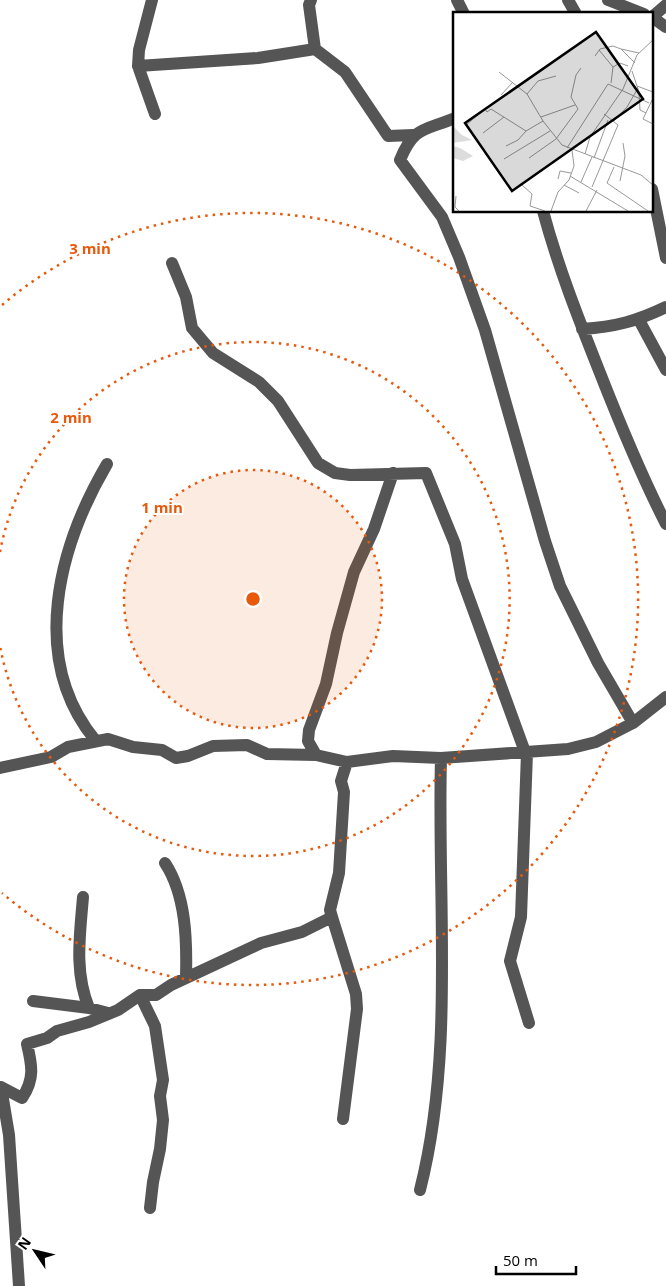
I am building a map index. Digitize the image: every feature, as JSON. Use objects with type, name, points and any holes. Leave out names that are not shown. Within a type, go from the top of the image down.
[{"type":"street","points":[[152,0],[139,50],[138,66],[155,114]]},
{"type":"street","points":[[311,0],[309,5],[315,49],[345,72],[388,136],[413,135],[453,119]]},
{"type":"street","points":[[457,0],[463,12]]},
{"type":"street","points":[[568,0],[575,12]]},
{"type":"street","points":[[608,0],[639,12]]},
{"type":"street","points":[[654,15],[666,5]]},
{"type":"street","points":[[654,18],[666,27]]},
{"type":"street","points":[[138,66],[258,58],[315,49]]},
{"type":"street","points":[[413,135],[407,142],[400,160],[442,217],[462,265],[485,330],[545,541],[560,586],[598,663],[633,723]]},
{"type":"street","points":[[654,199],[666,258]]},
{"type":"street","points":[[543,212],[555,256],[582,329],[626,437],[666,524]]},
{"type":"street","points":[[172,263],[186,297],[192,328],[213,353],[259,382],[278,401],[318,463],[335,474],[426,473],[429,479],[455,544],[462,580],[526,753],[521,916],[520,928],[510,957],[529,1023]]},
{"type":"street","points":[[582,329],[603,328],[639,320],[666,307]]},
{"type":"street","points":[[639,320],[666,370]]},
{"type":"street","points":[[95,740],[80,721],[62,678],[57,605],[66,555],[76,524],[107,464]]},
{"type":"street","points":[[316,755],[308,742],[309,730],[326,684],[337,633],[354,572],[374,529],[393,473]]},
{"type":"street","points":[[0,768],[51,757],[68,747],[95,740],[108,739],[133,747],[162,750],[176,758],[188,756],[213,746],[247,745],[267,754],[316,755],[347,762],[393,756],[441,758],[526,753],[582,747],[596,742],[633,723],[665,698]]},
{"type":"street","points":[[420,1190],[435,1116],[442,1015],[441,758]]},
{"type":"street","points":[[343,1119],[357,1009],[353,984],[330,910],[339,873],[344,792],[341,781],[347,762]]},
{"type":"street","points":[[165,863],[175,878],[187,944],[186,977]]},
{"type":"street","points":[[83,897],[78,946],[84,996],[89,1008]]},
{"type":"street","points":[[19,1286],[9,1135],[1,1087],[22,1098],[32,1078],[27,1044],[118,1010],[140,995],[156,995],[186,977],[261,942],[302,932],[332,917]]},
{"type":"street","points":[[140,995],[155,1026],[163,1080],[160,1096],[163,1120],[150,1208]]},
{"type":"street","points":[[33,1001],[89,1008],[108,1013]]}]
